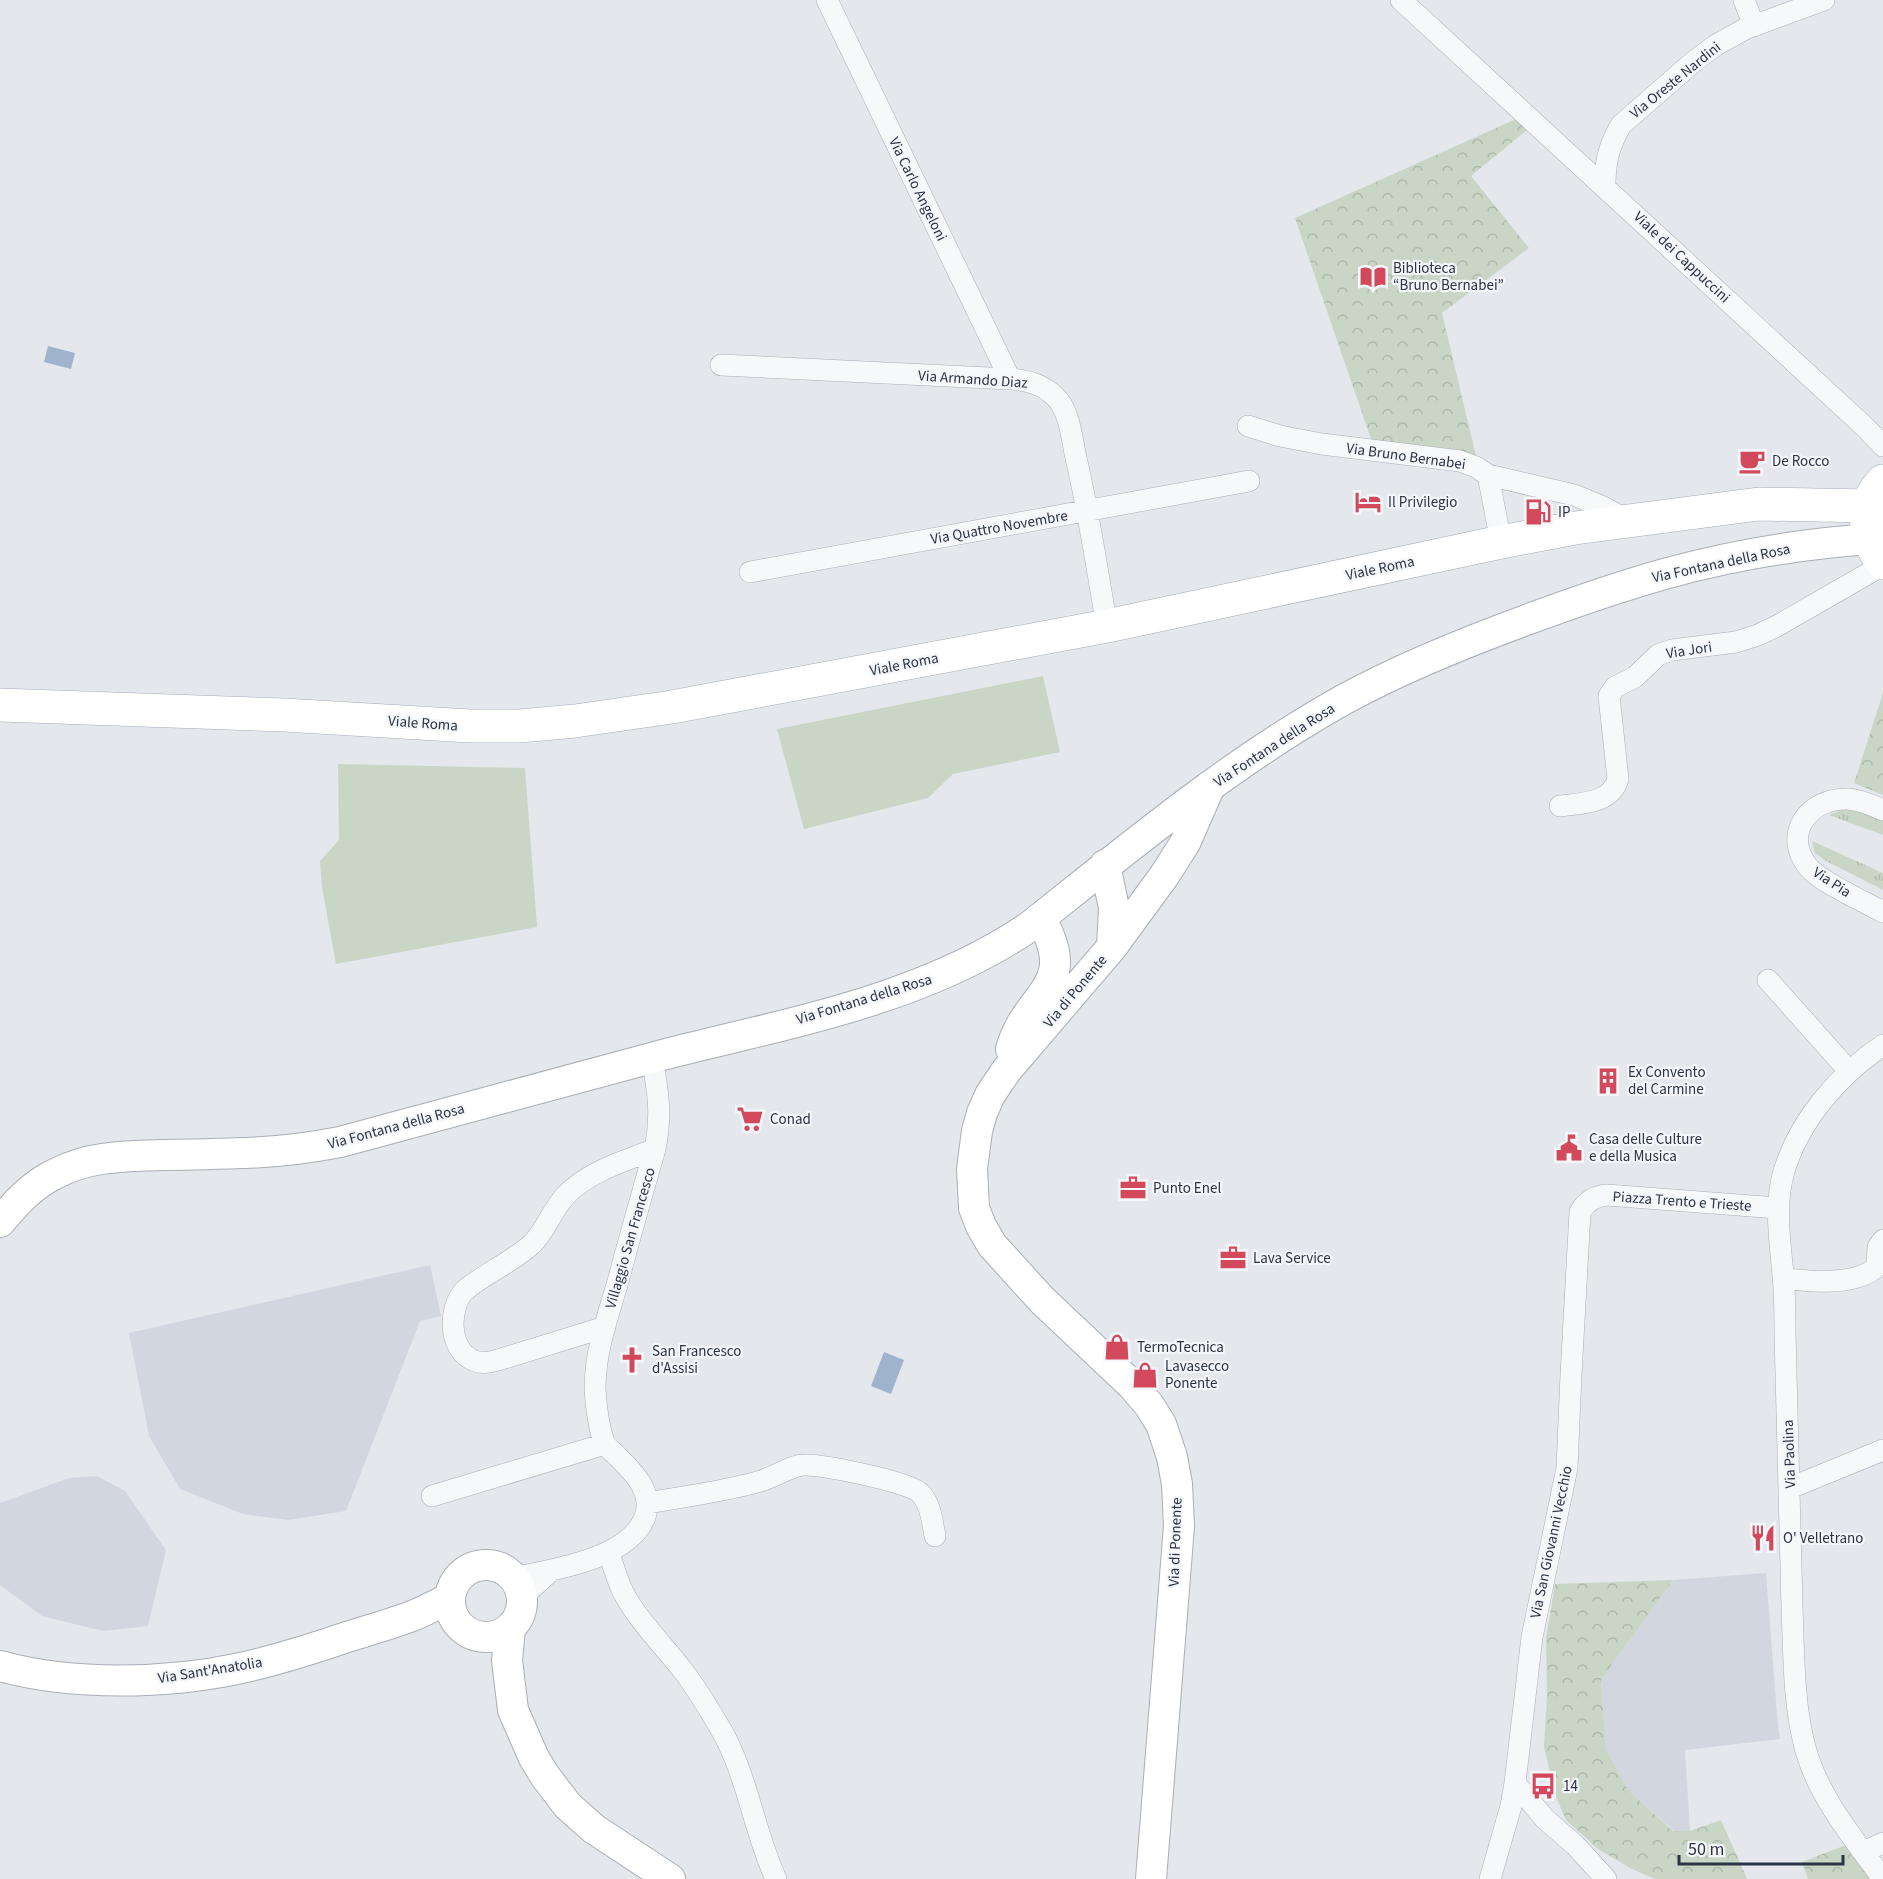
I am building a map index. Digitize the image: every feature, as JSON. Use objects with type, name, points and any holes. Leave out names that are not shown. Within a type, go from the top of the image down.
[{"type":"main road","name":"Viale Roma","points":[[0,705],[284,715],[470,726],[547,724],[672,707],[1107,626],[1501,542],[1627,520],[1748,505],[1798,504],[1875,530]]},
{"type":"main road","name":"Via Fontana della Rosa","points":[[0,1222],[22,1197],[44,1180],[89,1161],[126,1157],[272,1152],[349,1140],[832,1011],[907,988],[987,953],[1040,918],[1105,865],[1210,786],[1342,701],[1408,668],[1480,637],[1597,595],[1689,567],[1875,530]]},
{"type":"main road","points":[[1112,947],[1179,853],[1210,786]]},
{"type":"main road","name":"Via di Ponente","points":[[1105,865],[1114,908],[1112,947],[1006,1071],[986,1102],[977,1131],[971,1178],[975,1214],[988,1239],[1042,1300],[1128,1380],[1149,1405],[1161,1424],[1167,1441],[1177,1484],[1179,1526],[1151,1879]]},
{"type":"main road","name":"Via di Ponente","points":[[1006,1071],[1014,1038],[1054,973],[1056,964],[1052,940],[1040,918]]},
{"type":"main road","points":[[513,1710],[507,1668],[510,1628],[521,1609],[518,1588],[504,1570],[493,1566],[475,1567],[460,1576],[453,1587],[461,1619],[488,1652],[513,1710],[539,1767],[550,1785],[568,1806],[594,1829],[670,1879]]},
{"type":"main road","name":"Via Sant'Anatolia","points":[[0,1666],[38,1674],[133,1681],[182,1677],[240,1668],[414,1615],[461,1619],[489,1637],[510,1628]]},
{"type":"street","name":"Via Carlo Angeloni","points":[[827,0],[1010,379]]},
{"type":"street","name":"Viale dei Cappuccini","points":[[1401,0],[1605,185],[1883,446]]},
{"type":"street","points":[[1743,0],[1754,26]]},
{"type":"street","name":"Via Oreste Nardini","points":[[1605,185],[1606,160],[1611,144],[1627,119],[1707,51],[1754,26],[1824,0]]},
{"type":"street","name":"Via Armando Diaz","points":[[722,365],[1010,379],[1030,382],[1048,390],[1060,403],[1069,424],[1088,511],[1107,626]]},
{"type":"street","name":"Via Bruno Bernabei","points":[[1248,426],[1280,436],[1323,444],[1460,461],[1488,475],[1574,495],[1627,520]]},
{"type":"street","points":[[1488,475],[1501,542]]},
{"type":"street","name":"Via Quattro Novembre","points":[[750,572],[1249,481]]},
{"type":"street","name":"Via Jori","points":[[1560,806],[1596,800],[1605,797],[1614,789],[1618,779],[1609,696],[1615,687],[1635,677],[1658,655],[1672,650],[1736,642],[1768,631],[1875,530]]},
{"type":"street","name":"Via Pia","points":[[1883,810],[1848,799],[1831,801],[1812,809],[1800,825],[1797,834],[1802,856],[1806,865],[1813,872],[1883,912]]},
{"type":"street","points":[[1768,980],[1849,1071]]},
{"type":"street","name":"Via Paolina","points":[[1883,1045],[1849,1071],[1818,1106],[1800,1136],[1785,1170],[1778,1208],[1784,1278],[1793,1624],[1801,1730],[1819,1783],[1840,1819],[1883,1879]]},
{"type":"street","name":"Villaggio San Francesco","points":[[648,1503],[638,1480],[605,1444],[597,1409],[595,1387],[605,1327],[660,1125],[652,1058]]},
{"type":"street","name":"Villaggio San Francesco","points":[[605,1327],[498,1360],[482,1362],[466,1356],[460,1349],[453,1320],[456,1303],[464,1291],[513,1259],[532,1243],[570,1191],[596,1174],[655,1149]]},
{"type":"street","name":"Piazza Trento e Trieste","points":[[1587,1202],[1593,1198],[1608,1195],[1778,1208]]},
{"type":"street","name":"Via San Giovanni Vecchio","points":[[1490,1879],[1511,1806],[1532,1637],[1567,1468],[1580,1218],[1587,1202]]},
{"type":"street","points":[[1784,1278],[1818,1282],[1869,1274],[1877,1266],[1878,1247],[1883,1240]]},
{"type":"street","points":[[432,1496],[605,1444]]},
{"type":"street","points":[[1790,1488],[1883,1450]]},
{"type":"street","points":[[518,1588],[552,1570],[609,1553],[627,1541],[637,1530],[644,1518],[648,1503],[746,1485],[771,1478],[796,1466],[811,1465],[894,1481],[912,1487],[920,1492],[926,1501],[935,1536]]},
{"type":"street","points":[[609,1553],[619,1584],[628,1601],[683,1671],[703,1699],[723,1734],[740,1771],[764,1850],[776,1879]]},
{"type":"street","points":[[1515,1783],[1545,1819],[1575,1845],[1604,1878]]},
{"type":"street","points":[[1511,1806],[1545,1819]]},
{"type":"street","points":[[1863,1852],[1883,1842]]},
{"type":"shaded area","points":[[430,1265],[441,1316],[420,1321],[346,1511],[288,1520],[243,1514],[180,1489],[149,1436],[129,1333]]},
{"type":"shaded area","points":[[97,1476],[125,1491],[166,1550],[148,1626],[103,1631],[42,1616],[0,1585],[0,1503],[69,1478]]},
{"type":"shaded area","points":[[1766,1573],[1780,1739],[1685,1750],[1690,1831],[1674,1831],[1628,1790],[1606,1749],[1601,1680],[1673,1580]]},
{"type":"green space","points":[[1516,119],[1527,130],[1471,176],[1529,248],[1442,313],[1476,456],[1372,442],[1295,218]]},
{"type":"green space","points":[[1043,676],[1060,752],[953,774],[928,798],[804,829],[777,729]]},
{"type":"green space","points":[[1883,693],[1883,795],[1854,783]]},
{"type":"green space","points":[[338,764],[525,768],[537,927],[336,964],[322,887],[320,861],[339,840]]},
{"type":"green space","points":[[1854,807],[1883,819],[1883,835],[1829,815]]},
{"type":"green space","points":[[1812,841],[1883,873],[1883,890],[1826,861],[1815,853]]},
{"type":"green space","points":[[1673,1580],[1601,1680],[1606,1749],[1628,1790],[1673,1831],[1690,1831],[1721,1820],[1747,1879],[1655,1879],[1634,1870],[1598,1849],[1566,1820],[1556,1797],[1544,1747],[1547,1695],[1546,1638],[1555,1584]]},
{"type":"green space","points":[[1846,1845],[1873,1879],[1808,1879],[1802,1862]]},
{"type":"water","points":[[48,346],[75,353],[71,369],[44,362]]},
{"type":"water","points":[[884,1352],[904,1360],[891,1394],[871,1386]]},
{"type":"place","name":"Biblioteca “Bruno Bernabei”","points":[[1373,277]]},
{"type":"place","name":"De Rocco","points":[[1752,461]]},
{"type":"place","name":"Il Privilegio","points":[[1368,502]]},
{"type":"place","name":"IP","points":[[1538,512]]},
{"type":"place","name":"Ex Convento del Carmine","points":[[1608,1081]]},
{"type":"place","name":"Conad","points":[[750,1119]]},
{"type":"place","name":"Casa delle Culture e della Musica","points":[[1569,1148]]},
{"type":"place","name":"Punto Enel","points":[[1133,1188]]},
{"type":"place","name":"Lava Service","points":[[1233,1258]]},
{"type":"place","name":"TermoTecnica","points":[[1117,1347]]},
{"type":"place","name":"San Francesco d'Assisi","points":[[632,1360]]},
{"type":"place","name":"Lavasecco Ponente","points":[[1145,1375]]},
{"type":"place","name":"O' Velletrano","points":[[1763,1538]]},
{"type":"place","name":"14","points":[[1543,1786]]}]
